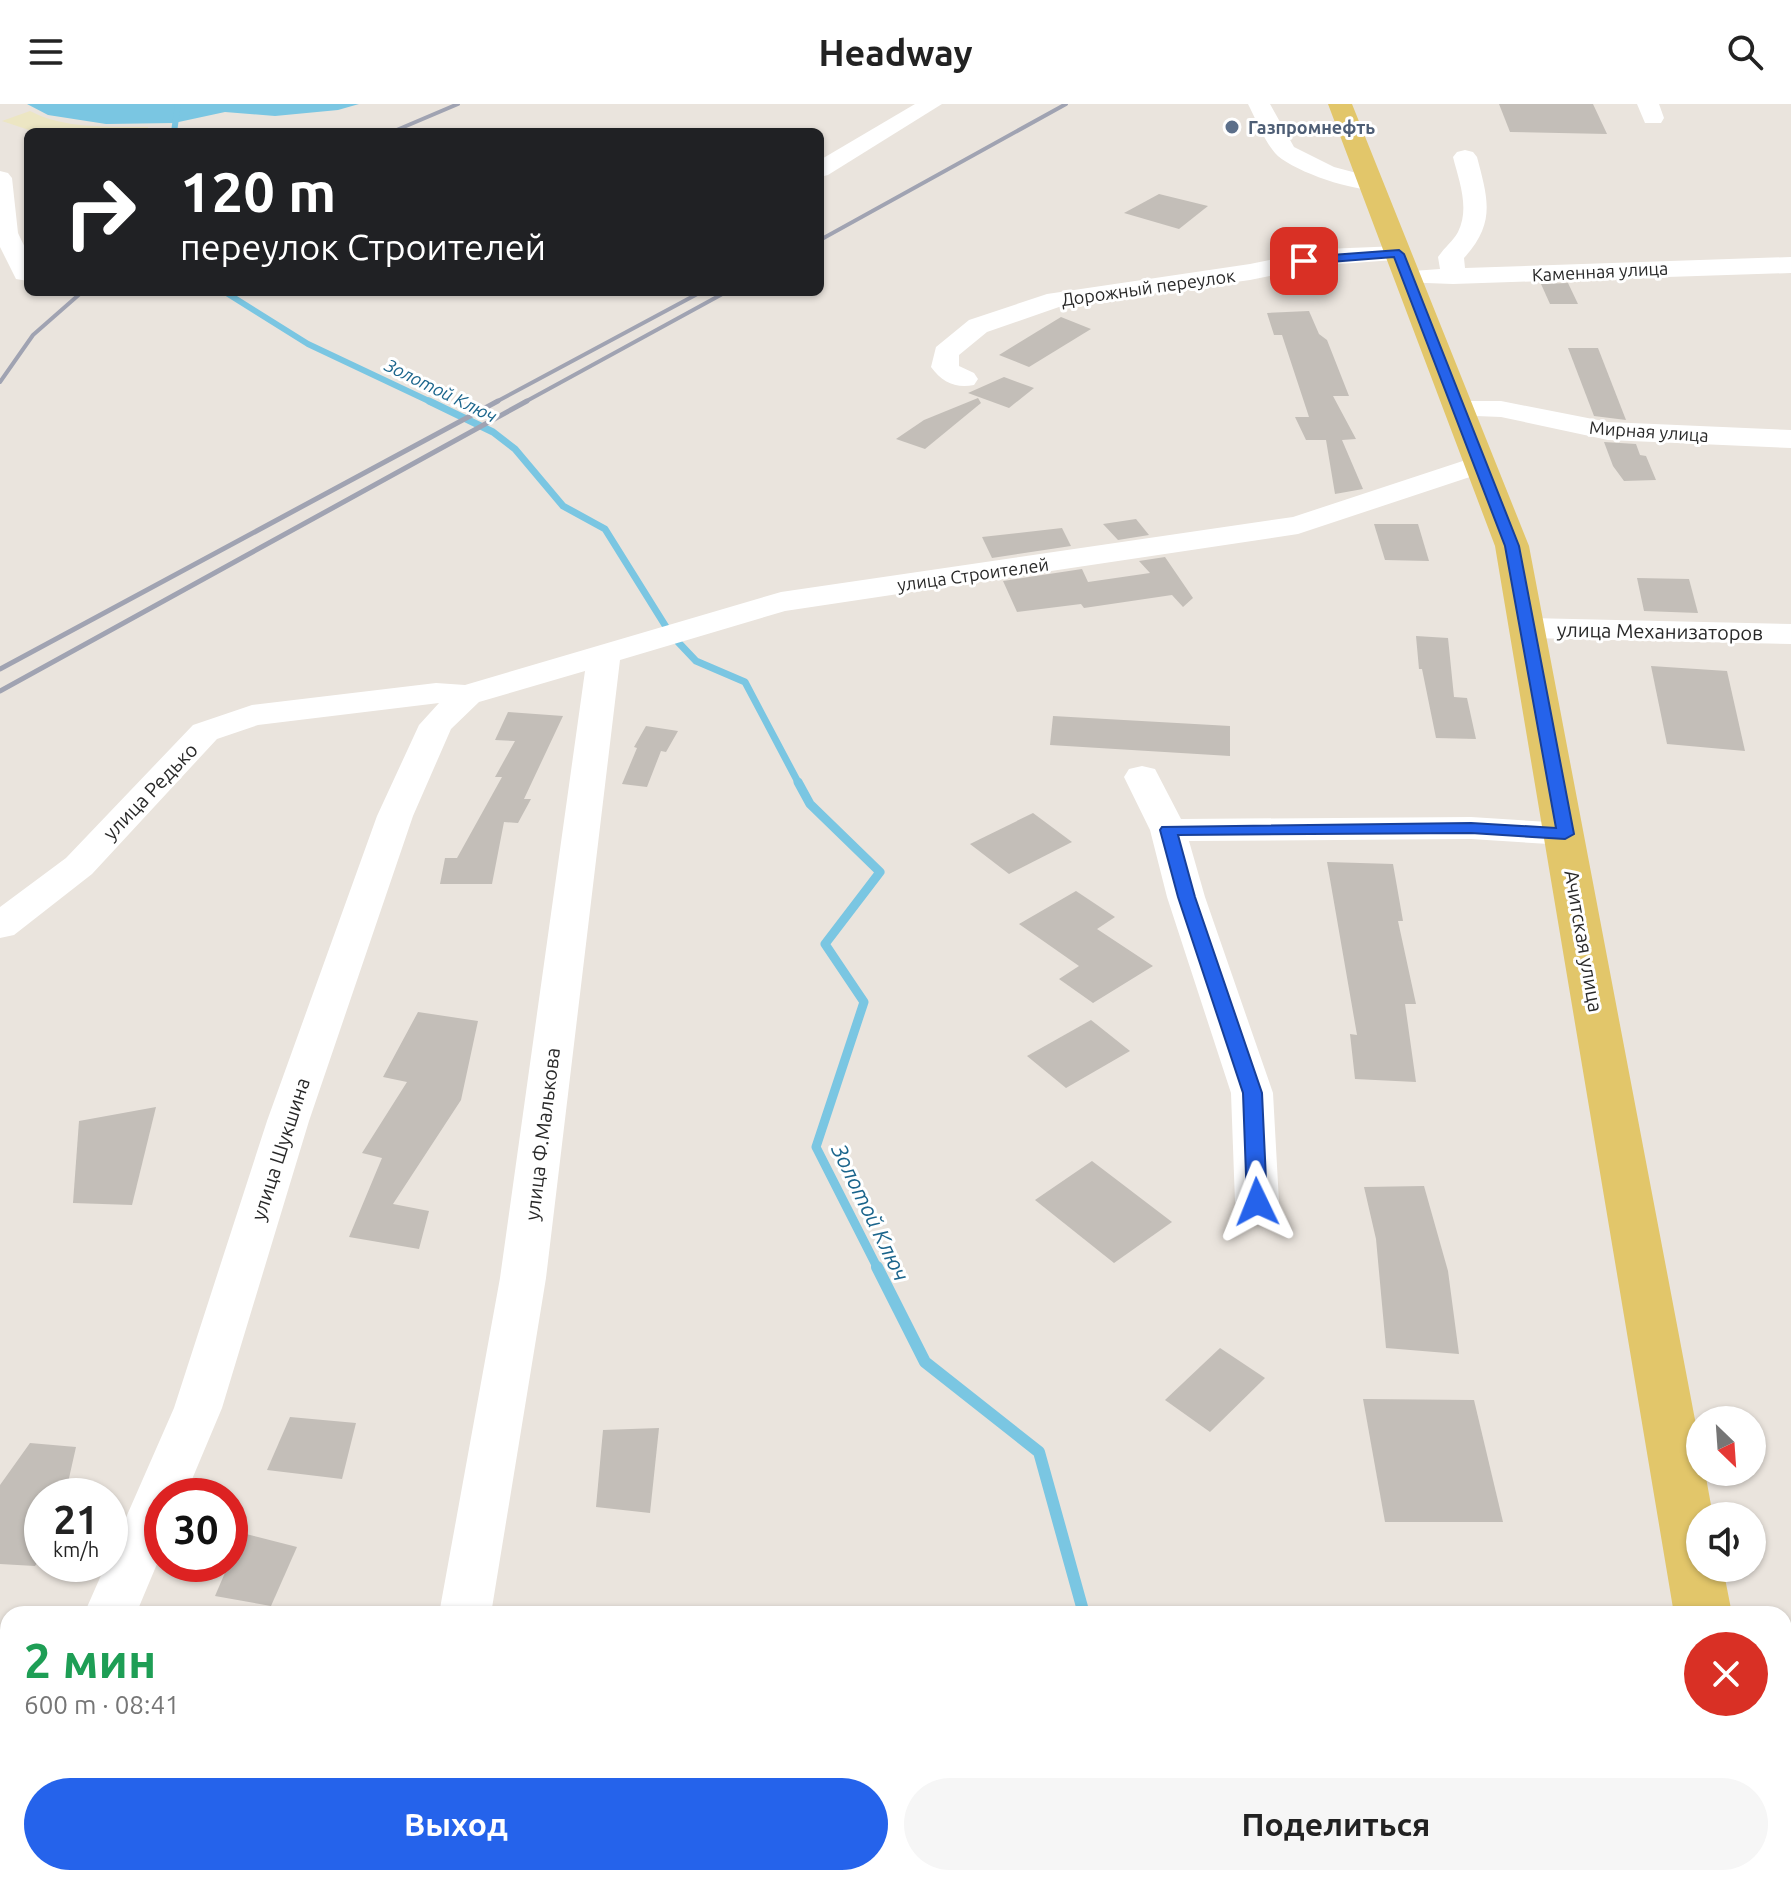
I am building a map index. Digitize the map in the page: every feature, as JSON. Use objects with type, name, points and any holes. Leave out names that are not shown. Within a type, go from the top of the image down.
[{"type":"main road","name":"Ачитская улица","points":[[1340,104],[1512,546],[1702,1606]]},
{"type":"street","points":[[824,168],[931,104]]},
{"type":"street","points":[[1259,104],[1285,151],[1326,172],[1371,184]]},
{"type":"street","points":[[1453,276],[1451,257],[1469,240],[1478,207],[1465,157]]},
{"type":"street","points":[[0,178],[12,277]]},
{"type":"street","name":"Дорожный переулок","points":[[964,379],[952,375],[945,367],[946,353],[978,326],[1056,300],[1250,272],[1325,257],[1403,266]]},
{"type":"street","name":"Каменная улица","points":[[1403,266],[1453,276],[1548,275],[1704,265],[1791,265]]},
{"type":"street","name":"Мирная улица","points":[[1461,409],[1501,409],[1608,431],[1791,439]]},
{"type":"street","name":"улица Строителей","points":[[467,695],[781,602],[1298,525],[1481,464]]},
{"type":"street","name":"улица Механизаторов","points":[[1529,628],[1791,634]]},
{"type":"street","name":"улица Ф.Малькова","points":[[466,1606],[523,1278],[604,653]]},
{"type":"street","name":"улица Редько","points":[[0,926],[79,866],[205,732],[252,715],[436,693],[467,695]]},
{"type":"street","name":"улица Шукшина","points":[[113,1606],[198,1408],[288,1121],[395,816],[436,725],[467,695]]},
{"type":"street","points":[[1142,777],[1168,830],[1186,897],[1252,1093],[1257,1202]]},
{"type":"street","points":[[1168,830],[1471,828],[1565,834]]},
{"type":"sand","points":[[30,111],[72,124],[148,127],[24,128],[2,121]]},
{"type":"water","points":[[27,104],[359,104],[338,110],[275,116],[225,112],[174,123],[106,124],[48,115]]},
{"type":"building","points":[[1499,104],[1593,104],[1607,134],[1510,132]]},
{"type":"building","points":[[1159,194],[1208,206],[1179,229],[1124,213]]},
{"type":"building","points":[[1568,283],[1578,304],[1550,304],[1541,284]]},
{"type":"building","points":[[1309,311],[1319,334],[1327,340],[1349,396],[1333,396],[1356,439],[1342,440],[1363,489],[1335,494],[1326,440],[1306,440],[1295,417],[1309,417],[1282,335],[1274,335],[1267,313]]},
{"type":"building","points":[[1061,317],[1091,329],[1029,367],[999,355]]},
{"type":"building","points":[[1568,348],[1598,348],[1626,420],[1594,416]]},
{"type":"building","points":[[1004,377],[1034,388],[1009,408],[968,393]]},
{"type":"building","points":[[978,398],[981,403],[925,449],[896,439],[924,420]]},
{"type":"building","points":[[1604,442],[1636,444],[1640,455],[1646,456],[1656,480],[1624,481],[1613,466]]},
{"type":"building","points":[[1136,519],[1149,535],[1118,540],[1103,524]]},
{"type":"building","points":[[1374,524],[1418,524],[1429,561],[1385,560]]},
{"type":"building","points":[[1062,528],[1071,546],[992,558],[982,537]]},
{"type":"building","points":[[1165,557],[1193,598],[1183,607],[1172,595],[1084,608],[1081,604],[1017,612],[1003,581],[1082,569],[1088,582],[1150,573],[1139,561]]},
{"type":"building","points":[[1637,578],[1689,579],[1698,613],[1644,611]]},
{"type":"building","points":[[1416,636],[1448,638],[1454,697],[1467,698],[1476,739],[1436,738],[1422,669],[1419,669]]},
{"type":"building","points":[[1651,666],[1727,671],[1745,751],[1667,744]]},
{"type":"building","points":[[508,712],[563,716],[524,799],[531,799],[518,823],[504,822],[492,884],[440,884],[445,858],[457,858],[502,777],[495,777],[515,741],[495,740]]},
{"type":"building","points":[[1053,716],[1230,726],[1230,756],[1050,745]]},
{"type":"building","points":[[646,726],[678,731],[666,752],[661,751],[647,787],[622,784],[637,748],[634,747]]},
{"type":"building","points":[[1033,813],[1072,842],[1009,874],[970,844]]},
{"type":"building","points":[[1327,862],[1393,864],[1403,921],[1398,921],[1416,1004],[1405,1004],[1416,1082],[1355,1079],[1350,1034],[1357,1035]]},
{"type":"building","points":[[1076,891],[1115,917],[1097,929],[1153,966],[1093,1003],[1059,979],[1079,966],[1019,924]]},
{"type":"building","points":[[418,1012],[478,1021],[461,1100],[393,1204],[429,1211],[419,1249],[349,1237],[382,1158],[362,1153],[407,1082],[383,1077]]},
{"type":"building","points":[[1091,1020],[1130,1051],[1066,1088],[1027,1056]]},
{"type":"building","points":[[156,1107],[132,1205],[73,1203],[79,1121]]},
{"type":"building","points":[[1092,1161],[1172,1222],[1114,1263],[1035,1200]]},
{"type":"building","points":[[1424,1186],[1448,1271],[1459,1354],[1386,1348],[1376,1239],[1364,1187]]},
{"type":"building","points":[[1220,1348],[1265,1378],[1210,1432],[1165,1400]]},
{"type":"building","points":[[1363,1399],[1474,1400],[1503,1522],[1385,1522]]},
{"type":"building","points":[[290,1417],[356,1423],[342,1479],[267,1470]]},
{"type":"building","points":[[659,1428],[650,1513],[596,1507],[603,1430]]},
{"type":"building","points":[[30,1443],[76,1447],[69,1478],[24,1478],[24,1565],[0,1564],[0,1485]]},
{"type":"building","points":[[248,1535],[297,1547],[271,1606],[215,1596],[221,1582],[248,1582]]},
{"type":"waterway","name":"Золотой Ключ","points":[[175,128],[178,104]]},
{"type":"waterway","name":"Золотой Ключ","points":[[231,296],[308,344],[433,403]]},
{"type":"waterway","name":"Золотой Ключ","points":[[429,401],[493,432],[515,449],[563,506],[605,529],[668,630]]},
{"type":"waterway","name":"Золотой Ключ","points":[[678,642],[696,661],[745,682],[799,784]]},
{"type":"waterway","name":"Золотой Ключ","points":[[798,782],[810,804],[880,872],[825,944],[864,1002],[816,1147],[878,1269]]},
{"type":"waterway","name":"Золотой Ключ","points":[[877,1267],[925,1362],[1039,1452],[1082,1606]]},
{"type":"railway","points":[[401,128],[458,104]]},
{"type":"railway","points":[[824,238],[1066,104]]},
{"type":"railway","points":[[0,382],[33,335],[77,296]]},
{"type":"railway","points":[[494,403],[694,296]]},
{"type":"railway","points":[[523,403],[719,296]]},
{"type":"railway","points":[[0,669],[498,401]]},
{"type":"railway","points":[[0,691],[527,401]]},
{"type":"place","name":"Газпромнефть","points":[[1232,127]]},
{"type":"route","points":[[1257,1202],[1252,1093],[1186,897],[1168,830],[1471,828],[1565,834],[1512,546],[1399,254],[1325,257],[1304,261]]}]
